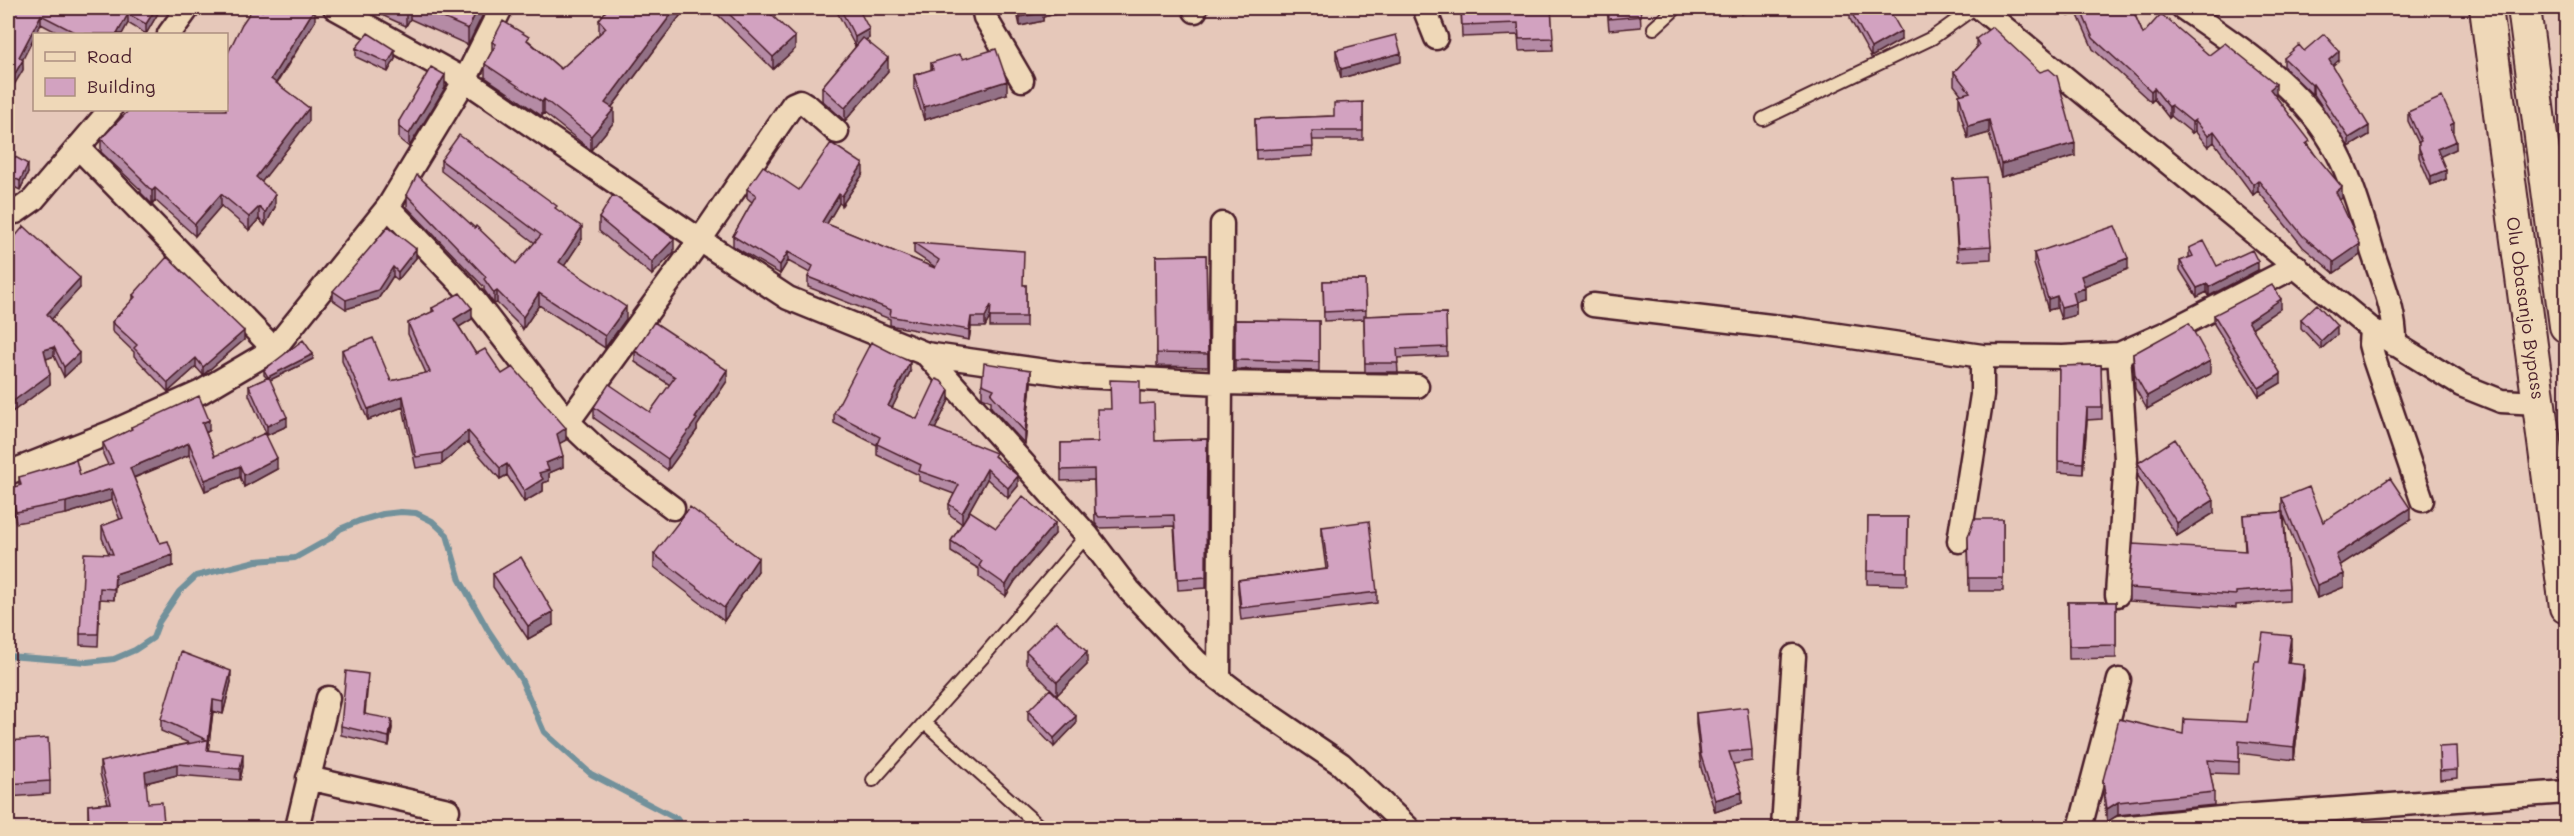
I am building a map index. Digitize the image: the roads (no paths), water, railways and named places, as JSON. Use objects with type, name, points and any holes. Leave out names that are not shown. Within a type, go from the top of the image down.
[{"type":"main road","name":"Olu Obasanjo Bypass","points":[[2486,8],[2566,607]]},
{"type":"main road","points":[[2524,8],[2566,326]]},
{"type":"street","points":[[170,33],[188,8]]},
{"type":"street","points":[[334,8],[465,80],[788,298],[926,354],[1081,376],[1220,383],[1417,386]]},
{"type":"street","points":[[11,465],[112,432],[201,392],[274,349],[388,207],[465,80],[501,8]]},
{"type":"street","points":[[983,8],[985,17],[1022,80]]},
{"type":"street","points":[[1424,8],[1436,38]]},
{"type":"street","points":[[1980,8],[2371,329],[2461,385],[2501,401],[2538,403]]},
{"type":"street","points":[[2183,8],[2236,45],[2294,92],[2322,128],[2342,162],[2366,230],[2394,318],[2395,345]]},
{"type":"street","points":[[568,422],[700,240],[793,104],[800,101],[808,106],[837,132]]},
{"type":"street","points":[[8,212],[16,212],[33,200],[109,111]]},
{"type":"street","points":[[78,147],[274,349]]},
{"type":"street","points":[[388,207],[464,287],[568,422],[605,457],[672,508]]},
{"type":"street","points":[[1219,679],[1222,224]]},
{"type":"street","points":[[1593,305],[1785,328],[1982,356],[2063,357],[2119,354],[2166,333],[2296,266]]},
{"type":"street","points":[[2371,329],[2370,344],[2374,359],[2422,500]]},
{"type":"street","points":[[926,354],[1087,535],[1129,590],[1197,662],[1341,764],[1408,828]]},
{"type":"street","points":[[2117,595],[2126,459],[2119,354]]},
{"type":"street","points":[[1959,541],[1982,395],[1982,356]]},
{"type":"street","points":[[1783,828],[1794,656]]},
{"type":"street","points":[[2080,828],[2119,680]]},
{"type":"street","points":[[297,828],[328,698]]},
{"type":"street","points":[[308,778],[448,810]]},
{"type":"street","points":[[2119,828],[2241,816],[2566,792]]},
{"type":"lane","points":[[1654,28],[1676,8]]},
{"type":"lane","points":[[1763,119],[1932,38],[1974,8]]},
{"type":"lane","points":[[873,780],[1087,535]]},
{"type":"lane","points":[[925,723],[1041,828]]},
{"type":"waterway","points":[[8,656],[87,662],[114,659],[135,650],[153,638],[159,622],[179,592],[196,576],[256,561],[295,558],[329,539],[340,529],[359,521],[383,514],[416,513],[432,521],[447,535],[460,580],[488,630],[521,679],[544,732],[591,774],[677,819],[683,828]]}]
